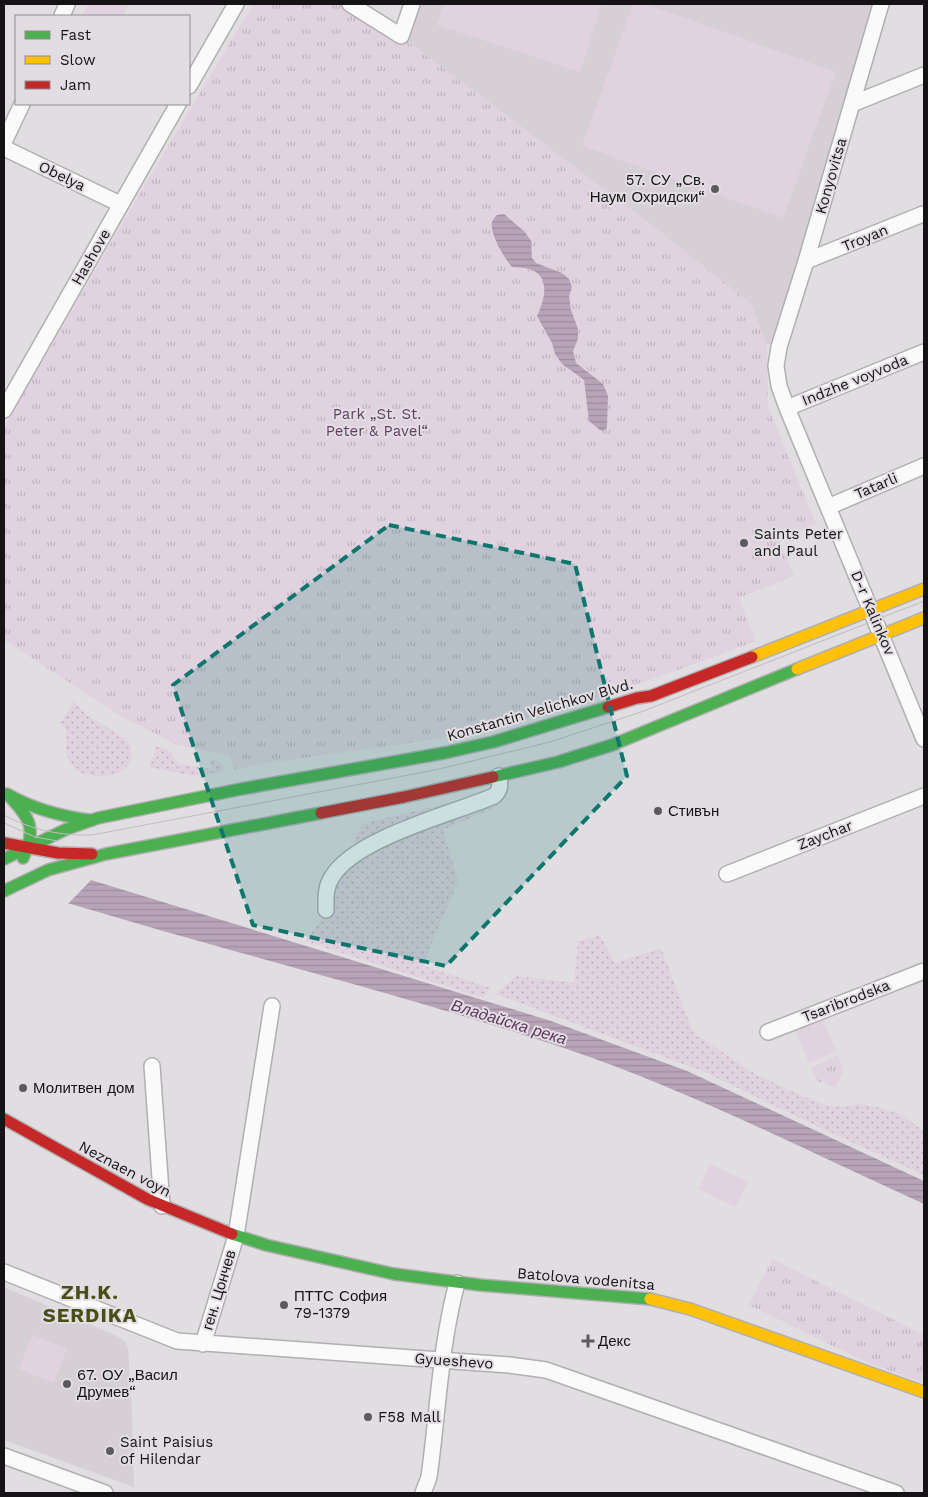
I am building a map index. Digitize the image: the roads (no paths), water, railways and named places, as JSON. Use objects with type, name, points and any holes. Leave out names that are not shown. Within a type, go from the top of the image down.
[{"type":"main road","name":"Konstantin Velichkov Blvd.","points":[[89,820],[241,789],[444,753],[493,742],[637,698],[660,693],[924,589]]},
{"type":"main road","points":[[4,891],[48,870],[106,854],[404,797],[498,776],[584,761],[672,719],[924,618]]},
{"type":"main road","points":[[6,794],[67,818],[89,820]]},
{"type":"main road","points":[[6,794],[19,806],[29,826],[31,835],[24,858],[11,875]]},
{"type":"main road","points":[[4,858],[89,820]]},
{"type":"main road","points":[[4,843],[58,853],[106,854]]},
{"type":"main road","name":"Neznaen voyn","points":[[4,1120],[162,1206],[236,1236]]},
{"type":"main road","name":"Batolova vodenitsa","points":[[236,1236],[293,1252],[386,1273],[457,1283],[654,1299],[690,1309],[924,1392]]},
{"type":"street","points":[[190,84],[236,4]]},
{"type":"street","points":[[350,4],[401,36],[412,4]]},
{"type":"street","name":"Konyovitsa","points":[[779,347],[881,4]]},
{"type":"street","points":[[852,104],[924,75]]},
{"type":"street","points":[[4,142],[22,105]]},
{"type":"street","name":"Hashove","points":[[4,410],[177,105]]},
{"type":"street","name":"Obelya","points":[[4,148],[120,204]]},
{"type":"street","name":"Troyan","points":[[806,261],[923,214]]},
{"type":"street","name":"D-r Kalinkov","points":[[779,347],[776,366],[779,386],[787,408],[924,739]]},
{"type":"street","name":"Indzhe voyvoda","points":[[787,408],[924,352]]},
{"type":"street","name":"Tatarli","points":[[828,507],[924,466]]},
{"type":"street","points":[[326,910],[327,885],[332,876],[348,859],[372,844],[494,796],[499,792],[500,787],[498,776]]},
{"type":"street","name":"Zaychar","points":[[727,874],[924,796]]},
{"type":"street","name":"Tsaribrodska","points":[[768,1032],[924,970]]},
{"type":"street","name":"ген. Цончев","points":[[203,1344],[236,1236],[272,1006]]},
{"type":"street","points":[[152,1066],[162,1206]]},
{"type":"street","name":"Gyueshevo","points":[[4,1272],[177,1341],[509,1364],[546,1370],[896,1493]]},
{"type":"street","points":[[423,1493],[429,1477],[443,1360],[457,1283]]},
{"type":"street","points":[[4,1456],[106,1493]]},
{"type":"water","points":[[504,214],[525,232],[531,241],[532,258],[536,263],[562,273],[569,279],[572,287],[569,296],[571,310],[578,329],[578,339],[573,351],[576,363],[603,384],[608,396],[607,427],[604,431],[589,421],[584,380],[562,364],[555,354],[552,343],[537,316],[544,297],[542,278],[530,269],[512,267],[495,239],[492,227],[493,219],[497,215]]},
{"type":"water","name":"Владайска река","points":[[4,852],[551,1021],[687,1071],[924,1181],[924,1204],[656,1082],[564,1048],[424,1004],[74,905],[4,883]]},
{"type":"tram line","points":[[4,815],[25,825],[47,831],[92,835],[435,770],[550,742],[641,712],[924,601]]},
{"type":"tram line","points":[[4,823],[35,837],[58,841]]},
{"type":"place","name":"57. СУ „Св. Наум Охридски“","points":[[715,189]]},
{"type":"place","name":"Saints Peter and Paul","points":[[744,543]]},
{"type":"place","name":"Стивън","points":[[658,811]]},
{"type":"place","name":"Молитвен дом","points":[[23,1088]]},
{"type":"place","name":"ПТТС София 79-1379","points":[[284,1305]]},
{"type":"place","name":"Декс","points":[[588,1341]]},
{"type":"place","name":"67. ОУ „Васил Друмев“","points":[[67,1384]]},
{"type":"place","name":"F58 Mall","points":[[368,1417]]},
{"type":"place","name":"Saint Paisius of Hilendar","points":[[110,1451]]},
{"type":"district","name":"ZH.K. SERDIKA","points":[[90,1304]]},
{"type":"park label","name":"Park „St. St. Peter & Pavel“","points":[[377,422]]}]
